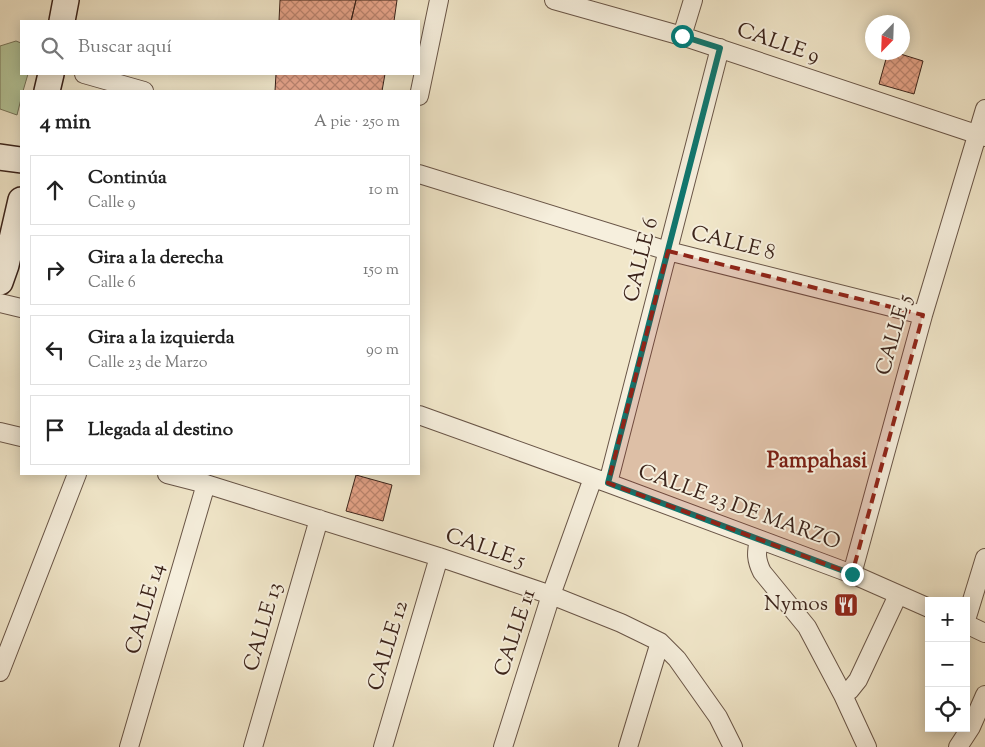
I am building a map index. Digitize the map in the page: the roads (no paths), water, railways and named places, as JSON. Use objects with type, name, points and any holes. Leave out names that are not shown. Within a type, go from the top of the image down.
[{"type":"street","points":[[62,20],[66,0]]},
{"type":"street","points":[[420,91],[439,0]]},
{"type":"street","name":"CALLE 9","points":[[554,0],[720,48],[981,136]]},
{"type":"street","points":[[682,36],[693,0]]},
{"type":"street","name":"CALLE 6","points":[[601,480],[668,251],[720,48]]},
{"type":"street","points":[[47,90],[51,75]]},
{"type":"street","points":[[88,75],[140,90]]},
{"type":"street","name":"CALLE 5","points":[[852,574],[923,315],[981,136],[985,109]]},
{"type":"street","points":[[0,157],[20,160]]},
{"type":"street","name":"CALLE 8","points":[[420,174],[668,251],[923,315]]},
{"type":"street","points":[[0,282],[6,265],[20,204]]},
{"type":"street","points":[[0,303],[20,308]]},
{"type":"street","name":"CALLE 23 DE MARZO","points":[[420,414],[852,574],[925,606]]},
{"type":"street","points":[[0,432],[20,437]]},
{"type":"street","points":[[0,672],[77,475]]},
{"type":"street","name":"CALLE 5","points":[[171,475],[206,484],[439,557],[551,595],[621,622],[660,642],[677,659],[718,717],[733,747]]},
{"type":"street","name":"CALLE 11","points":[[503,747],[551,595],[601,480]]},
{"type":"street","name":"CALLE 14","points":[[129,747],[206,484]]},
{"type":"street","name":"CALLE 13","points":[[253,747],[319,519]]},
{"type":"street","points":[[760,540],[756,553],[757,562],[762,572],[807,627],[843,695],[867,747]]},
{"type":"street","name":"CALLE 12","points":[[382,747],[439,557]]},
{"type":"street","points":[[970,607],[985,558]]},
{"type":"street","points":[[843,695],[858,680],[898,595]]},
{"type":"street","points":[[970,626],[985,633]]},
{"type":"street","points":[[628,747],[660,642]]},
{"type":"street","points":[[958,747],[971,727],[985,695]]},
{"type":"place","name":"Nymos","points":[[846,605]]},
{"type":"district","name":"Pampahasi","points":[[817,462]]}]
